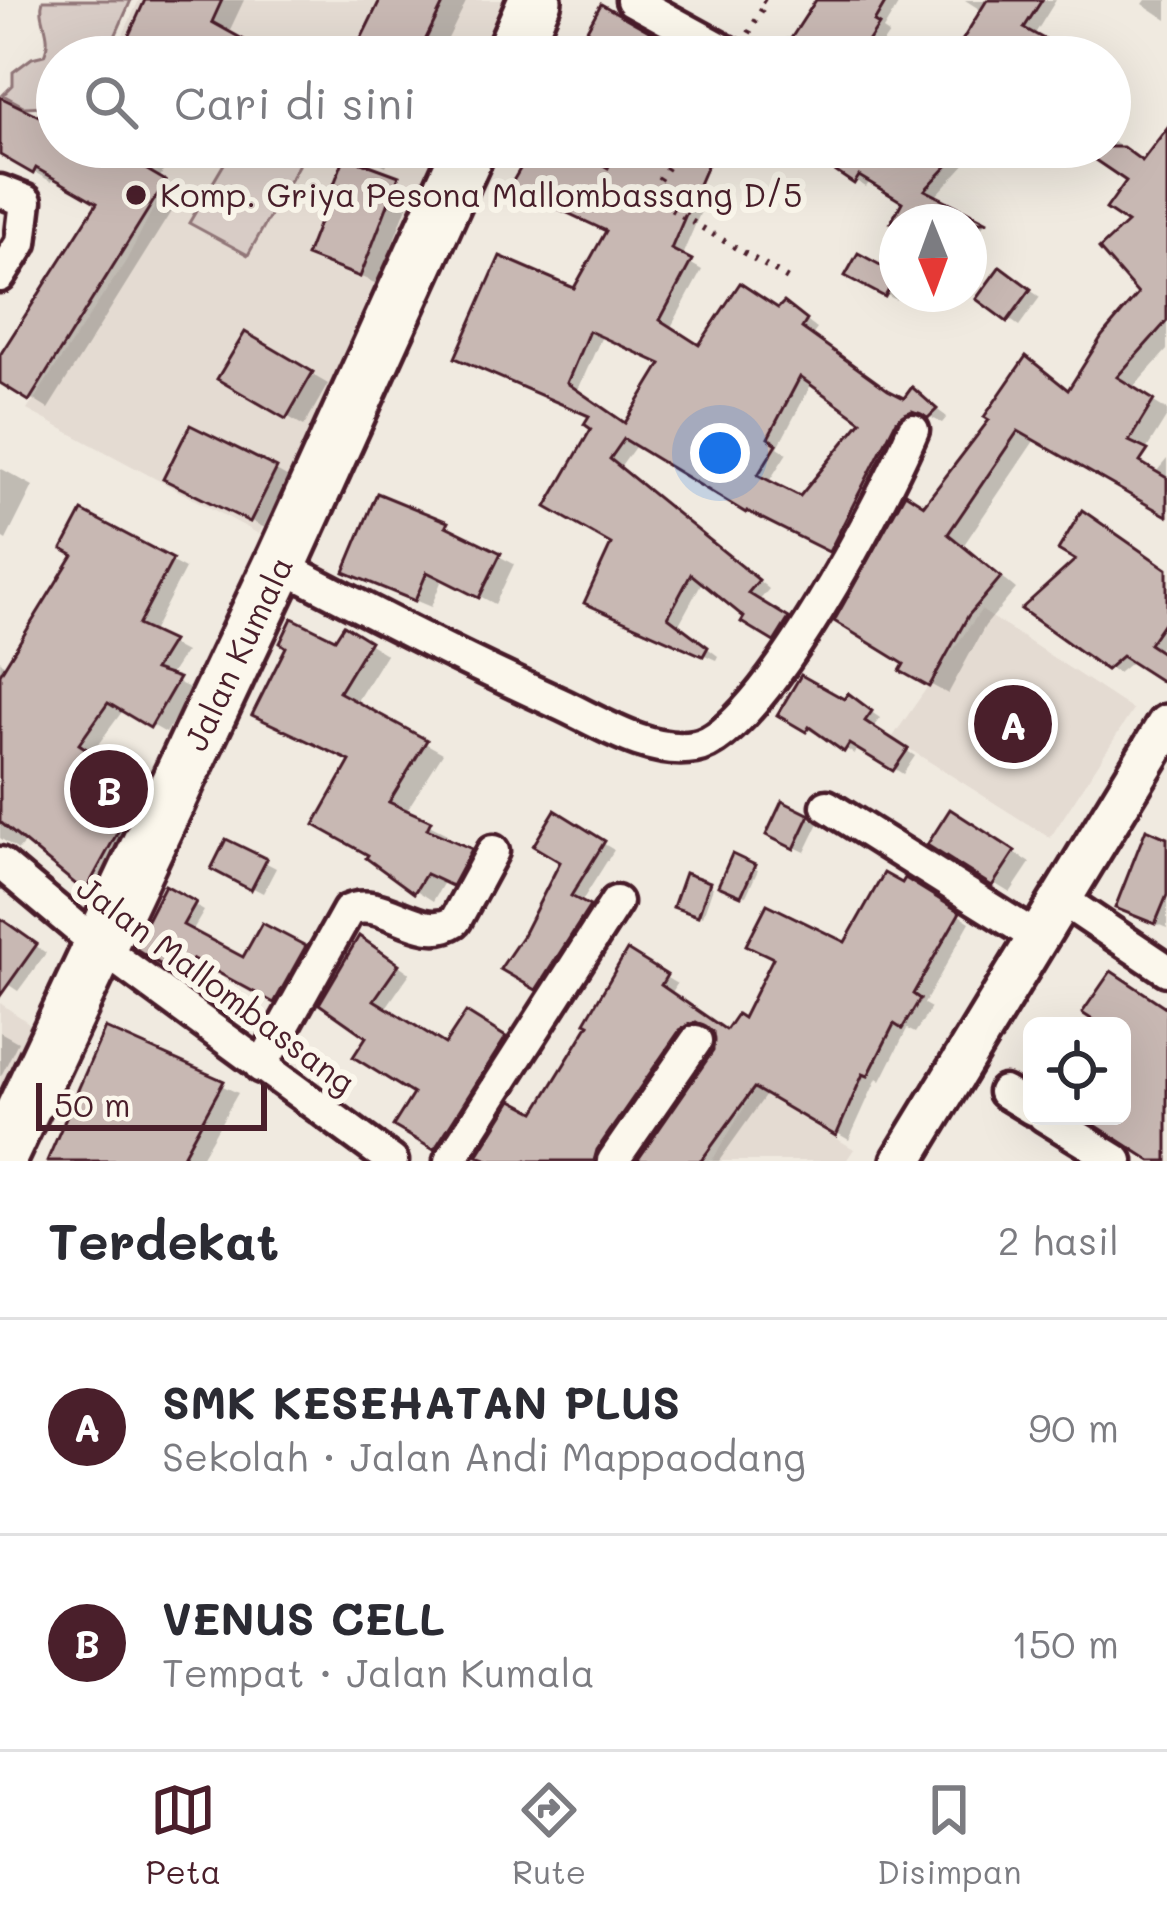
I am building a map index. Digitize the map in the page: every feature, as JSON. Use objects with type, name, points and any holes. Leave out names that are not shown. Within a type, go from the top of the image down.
[{"type":"main road","points":[[519,36],[535,0]]},
{"type":"main road","name":"Jalan Kumala","points":[[0,1157],[280,565],[460,168]]},
{"type":"street","points":[[632,0],[698,36]]},
{"type":"street","points":[[0,191],[26,201],[20,243],[0,276]]},
{"type":"street","points":[[280,565],[446,652],[623,732],[670,748],[697,747],[718,738],[745,714],[790,657],[913,430]]},
{"type":"street","points":[[902,1161],[1167,725]]},
{"type":"street","points":[[826,806],[1036,937]]},
{"type":"street","points":[[261,1066],[348,911],[365,908],[434,929],[446,927],[455,921],[494,851]]},
{"type":"street","name":"Jalan Mallombassang","points":[[0,863],[99,946],[392,1161]]},
{"type":"street","points":[[1060,898],[1167,970]]},
{"type":"street","points":[[450,1161],[616,902]]},
{"type":"street","points":[[613,1161],[696,1041]]},
{"type":"street","points":[[1004,1092],[1023,1104]]},
{"type":"street","points":[[1059,1125],[1117,1161]]},
{"type":"path","points":[[667,168],[649,196],[794,282]]},
{"type":"shaded area","points":[[43,0],[131,0],[115,36],[46,36]]},
{"type":"shaded area","points":[[139,0],[508,0],[492,36],[123,36]]},
{"type":"shaded area","points":[[36,57],[36,106],[25,107],[3,95],[13,85],[13,72]]},
{"type":"shaded area","points":[[150,168],[434,168],[336,388],[259,534],[27,410],[126,261],[168,180]]},
{"type":"shaded area","points":[[222,168],[297,168],[248,255],[189,223]]},
{"type":"shaded area","points":[[981,610],[1133,710],[1050,838],[892,738]]},
{"type":"shaded area","points":[[0,1003],[36,1028],[0,1106]]},
{"type":"shaded area","points":[[755,1090],[854,1149],[846,1161],[712,1161]]},
{"type":"building","points":[[145,0],[222,0],[212,22],[237,36],[129,36]]},
{"type":"building","points":[[380,0],[445,0],[427,36],[362,36]]},
{"type":"building","points":[[816,0],[887,0],[872,36],[793,36]]},
{"type":"building","points":[[987,0],[1042,0],[1024,28],[1039,36],[965,36]]},
{"type":"building","points":[[601,4],[658,36],[584,36]]},
{"type":"building","points":[[0,97],[36,115],[36,168],[33,174],[0,155]]},
{"type":"building","points":[[1167,128],[1167,321],[1117,377],[1154,400],[1129,441],[1148,450],[1140,462],[1167,478],[1167,516],[1018,431],[948,534],[1001,577],[968,616],[929,687],[900,671],[904,664],[834,621],[905,493],[924,505],[989,420],[984,417],[1026,356],[1068,390],[1102,336],[1138,294],[1099,249],[1127,223],[1106,209],[1126,181],[1107,168],[1131,168],[1131,153],[1142,161]]},
{"type":"building","points":[[36,168],[144,168],[166,181],[29,401],[0,383],[0,355],[97,203]]},
{"type":"building","points":[[340,168],[377,168],[399,176],[360,277],[306,256]]},
{"type":"building","points":[[521,168],[706,168],[671,249],[692,260],[660,320],[699,345],[740,283],[778,308],[784,302],[807,320],[802,328],[888,390],[904,398],[912,387],[937,409],[928,418],[912,411],[896,421],[829,552],[746,513],[624,439],[610,459],[759,580],[748,593],[789,618],[774,642],[741,622],[744,617],[691,574],[668,617],[708,647],[703,656],[584,603],[611,544],[546,507],[591,429],[584,424],[589,416],[455,358],[500,256],[574,288],[606,231],[510,186]],"holes":[[[589,331],[661,364],[625,423],[567,383]],[[800,377],[861,421],[800,496],[758,475],[777,444],[768,438]]]},
{"type":"building","points":[[830,168],[945,168],[925,190],[953,204],[901,204],[859,176],[854,184]]},
{"type":"building","points":[[858,253],[879,264],[879,294],[845,276]]},
{"type":"building","points":[[1000,266],[1031,289],[1007,322],[987,307],[987,284]]},
{"type":"building","points":[[245,332],[313,372],[286,419],[217,379]]},
{"type":"building","points":[[190,425],[277,468],[250,522],[163,479]]},
{"type":"building","points":[[377,493],[448,522],[446,526],[501,553],[479,598],[427,572],[415,601],[344,572]]},
{"type":"building","points":[[1082,510],[1167,569],[1167,618],[1149,644],[1167,656],[1167,685],[1122,656],[1106,670],[1021,609],[1075,560],[1058,550]]},
{"type":"building","points":[[82,511],[173,559],[138,625],[172,641],[154,670],[179,678],[150,728],[108,703],[79,744],[108,763],[104,769],[138,795],[85,892],[0,822],[0,674],[73,555],[62,549]]},
{"type":"building","points":[[292,618],[335,639],[344,625],[370,641],[339,692],[427,740],[389,802],[431,821],[427,829],[472,849],[452,886],[426,874],[414,893],[368,855],[314,825],[350,761],[252,715],[286,647],[280,643]]},
{"type":"building","points":[[801,675],[844,699],[848,693],[872,711],[865,721],[908,749],[893,771],[849,744],[844,752],[809,727],[806,732],[777,715]]},
{"type":"building","points":[[782,801],[810,815],[794,849],[766,835]]},
{"type":"building","points":[[950,809],[1015,851],[992,886],[927,845]]},
{"type":"building","points":[[555,810],[605,841],[571,896],[590,906],[536,990],[500,969],[560,862],[533,846]]},
{"type":"building","points":[[1146,829],[1167,838],[1167,895],[1155,924],[1115,908]]},
{"type":"building","points":[[226,839],[267,859],[251,890],[211,869]]},
{"type":"building","points":[[732,854],[755,865],[741,896],[718,886]]},
{"type":"building","points":[[685,873],[710,882],[698,916],[673,907]]},
{"type":"building","points":[[884,873],[902,883],[905,878],[960,912],[913,994],[920,999],[902,1029],[894,1024],[868,1076],[863,1074],[836,1136],[754,1088],[701,1161],[637,1161],[713,1051],[713,1032],[696,1022],[680,1030],[594,1161],[491,1161],[477,1156],[512,1100],[535,1112],[627,950],[667,975],[661,985],[726,1030],[737,1014],[743,1018],[773,958],[746,945],[767,904],[845,942]]},
{"type":"building","points":[[165,885],[196,902],[183,925],[243,957],[262,923],[306,946],[274,1003],[193,959],[183,979],[133,947]]},
{"type":"building","points":[[0,918],[37,944],[0,996]]},
{"type":"building","points":[[359,936],[399,964],[374,1000],[445,1044],[466,1012],[506,1037],[434,1150],[393,1126],[413,1094],[353,1057],[366,1037],[319,1004]]},
{"type":"building","points":[[1111,971],[1167,1008],[1167,1161],[1151,1161],[1095,1125],[1131,1125],[1131,1017],[1082,1013]]},
{"type":"building","points":[[105,1028],[224,1081],[180,1161],[47,1161]]},
{"type":"place","name":"Komp. Griya Pesona Mallombassang D/5","points":[[136,195]]},
{"type":"place","name":"SMK KESEHATAN PLUS","points":[[1013,724]]},
{"type":"place","name":"VENUS CELL","points":[[109,789]]}]
